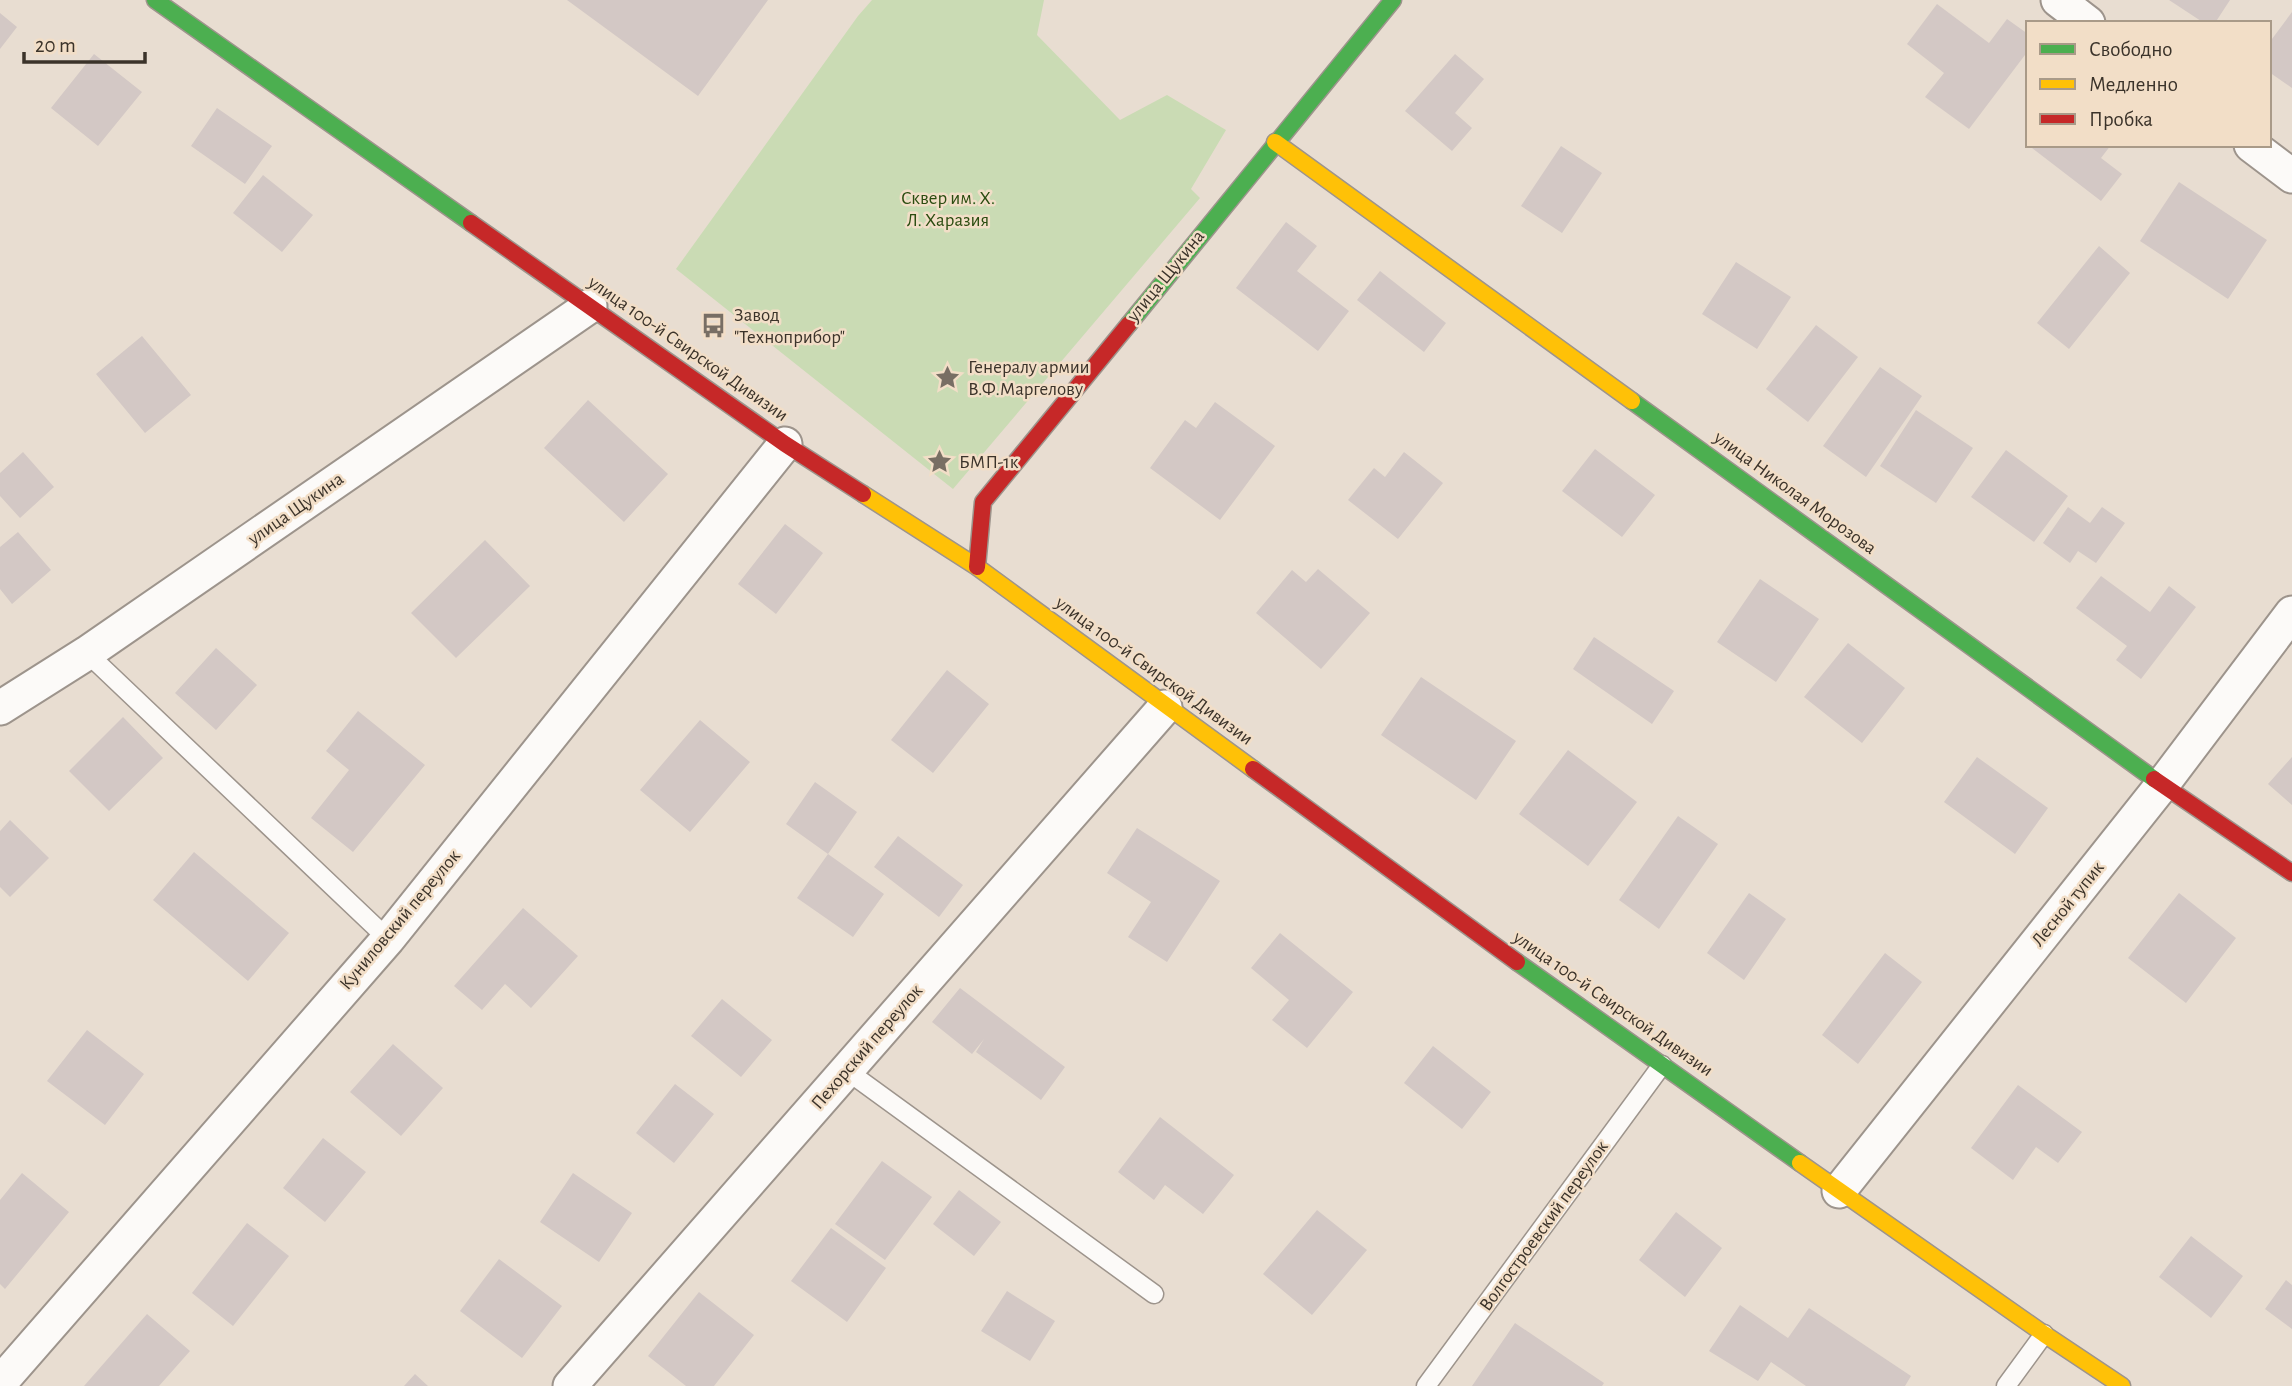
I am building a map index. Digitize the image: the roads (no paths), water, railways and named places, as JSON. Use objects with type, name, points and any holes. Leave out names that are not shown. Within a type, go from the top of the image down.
[{"type":"main road","name":"улица 100-й Свирской Дивизии","points":[[155,0],[785,444],[977,568],[1610,1030],[2122,1386]]},
{"type":"main road","name":"улица Щукина","points":[[977,568],[983,502],[1393,0]]},
{"type":"main road","name":"улица Николая Морозова","points":[[1275,142],[2162,785],[2292,873]]},
{"type":"street","points":[[2058,0],[2085,21]]},
{"type":"street","points":[[2255,147],[2292,176]]},
{"type":"street","name":"улица Щукина","points":[[0,708],[87,653],[590,306]]},
{"type":"street","name":"Куниловский переулок","points":[[0,1383],[388,939],[785,444]]},
{"type":"street","name":"Лесной тупик","points":[[1839,1191],[2162,785],[2292,613]]},
{"type":"street","name":"Пехорский переулок","points":[[570,1386],[1165,707]]},
{"type":"lane","points":[[87,653],[388,939]]},
{"type":"lane","name":"Волгостроевский переулок","points":[[1426,1386],[1662,1065]]},
{"type":"lane","points":[[846,1070],[1154,1294]]},
{"type":"lane","points":[[2006,1386],[2044,1334]]},
{"type":"place","name":"Завод \"Техноприбор\"","points":[[714,326]]},
{"type":"place","name":"Генералу армии В.Ф.Маргелову","points":[[948,378]]},
{"type":"place","name":"БМП-1к","points":[[939,462]]},
{"type":"park label","name":"Сквер им. Х. Л. Харазия","points":[[948,209]]}]
